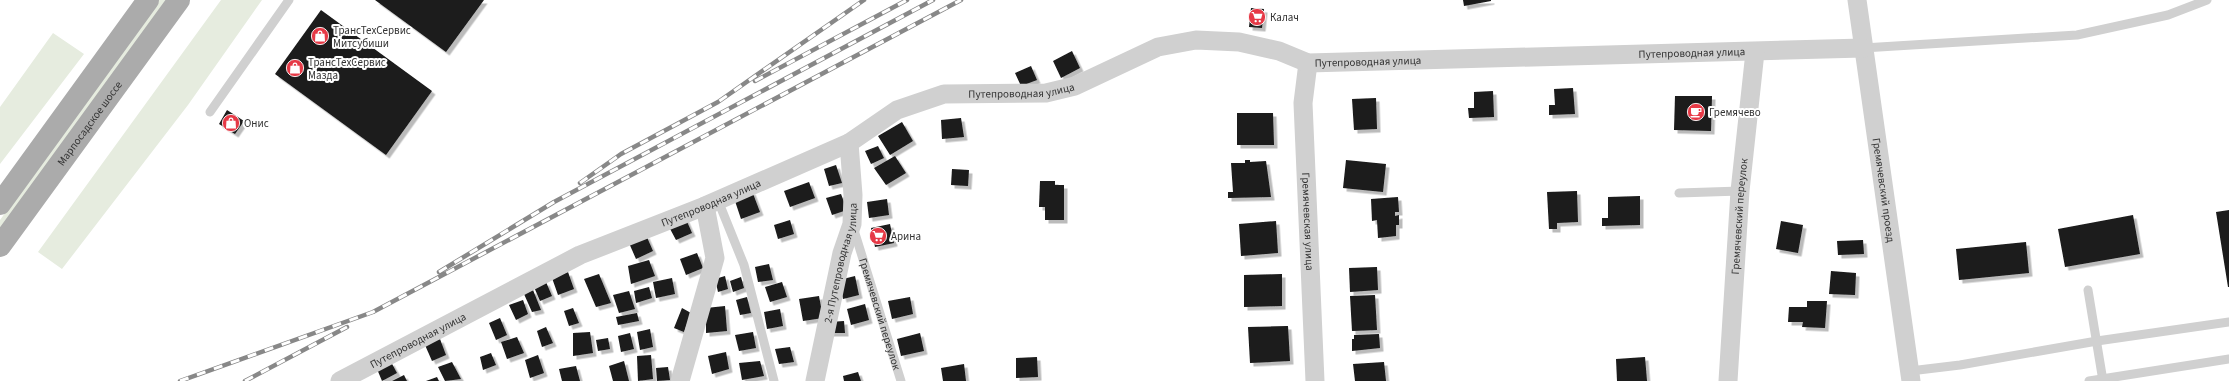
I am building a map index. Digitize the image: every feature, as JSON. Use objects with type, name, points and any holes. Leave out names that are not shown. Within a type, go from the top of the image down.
[{"type":"main road","points":[[0,204],[148,0]]},
{"type":"main road","name":"Марпосадское шоссе","points":[[0,246],[179,0]]},
{"type":"street","name":"Гремячевский проезд","points":[[1857,0],[1910,376]]},
{"type":"street","name":"Путепроводная улица","points":[[340,381],[580,254],[711,202],[848,143],[897,110],[944,94],[1046,93],[1076,86],[1158,47],[1196,40],[1239,42],[1279,51],[1308,63],[1863,48]]},
{"type":"street","name":"Гремячевский переулок","points":[[1728,381],[1740,191],[1755,52]]},
{"type":"street","name":"Гремячевская улица","points":[[1308,63],[1303,103],[1315,381]]},
{"type":"street","name":"2-я Путепроводная улица","points":[[815,381],[842,253],[852,224],[853,196],[848,143]]},
{"type":"street","points":[[680,381],[715,258],[711,202]]},
{"type":"lane","points":[[210,112],[289,0]]},
{"type":"lane","points":[[1863,48],[2077,35],[2168,15],[2207,0]]},
{"type":"lane","points":[[1679,193],[1740,191]]},
{"type":"lane","points":[[711,202],[744,265],[774,381]]},
{"type":"lane","name":"Гремячевский переулок","points":[[852,224],[901,381]]},
{"type":"lane","points":[[2088,290],[2103,380]]},
{"type":"lane","points":[[1910,376],[1960,365],[2097,341],[2229,322]]},
{"type":"lane","points":[[2089,381],[2229,359]]},
{"type":"shaded area","points":[[159,0],[168,0],[0,232],[0,220]]},
{"type":"shaded area","points":[[221,0],[262,0],[188,105],[62,269],[38,252]]},
{"type":"shaded area","points":[[53,33],[84,54],[0,164],[0,107]]},
{"type":"building","points":[[375,0],[484,0],[446,52]]},
{"type":"building","points":[[1463,0],[1491,0],[1491,1],[1464,6]]},
{"type":"building","points":[[1251,8],[1264,9],[1262,28],[1249,27]]},
{"type":"building","points":[[321,10],[432,91],[386,155],[275,74]]},
{"type":"building","points":[[1072,51],[1080,68],[1061,78],[1053,61]]},
{"type":"building","points":[[1031,66],[1037,80],[1021,86],[1015,73]]},
{"type":"building","points":[[1573,88],[1575,114],[1549,115],[1549,105],[1555,105],[1554,89]]},
{"type":"building","points":[[1493,91],[1494,117],[1469,118],[1468,108],[1474,108],[1474,92]]},
{"type":"building","points":[[1675,96],[1712,96],[1711,131],[1674,130]]},
{"type":"building","points":[[1376,98],[1377,129],[1354,130],[1352,99]]},
{"type":"building","name":"Онис","points":[[227,110],[244,121],[235,134],[219,124]]},
{"type":"building","points":[[1237,113],[1273,113],[1274,145],[1237,145]]},
{"type":"building","points":[[961,118],[964,137],[942,139],[941,120]]},
{"type":"building","points":[[902,122],[913,141],[890,155],[878,136]]},
{"type":"building","points":[[878,146],[884,158],[871,164],[865,151]]},
{"type":"building","points":[[895,156],[906,173],[886,185],[874,168]]},
{"type":"building","points":[[1245,160],[1250,160],[1250,162],[1266,161],[1271,197],[1228,198],[1228,192],[1233,192],[1231,163],[1245,163]]},
{"type":"building","points":[[1346,160],[1386,164],[1383,192],[1343,188]]},
{"type":"building","points":[[836,165],[842,183],[829,186],[824,169]]},
{"type":"building","points":[[952,169],[969,170],[968,186],[951,185]]},
{"type":"building","points":[[1040,181],[1055,181],[1055,185],[1064,185],[1064,220],[1045,220],[1045,207],[1039,207]]},
{"type":"building","points":[[809,182],[815,198],[790,207],[784,191]]},
{"type":"building","points":[[752,191],[760,212],[741,219],[734,198]]},
{"type":"building","points":[[1577,191],[1578,222],[1557,223],[1557,229],[1549,229],[1547,192]]},
{"type":"building","points":[[841,194],[847,210],[832,215],[826,198]]},
{"type":"building","points":[[1640,196],[1640,225],[1602,226],[1602,218],[1608,218],[1608,197]]},
{"type":"building","points":[[1398,197],[1399,212],[1395,212],[1395,216],[1399,215],[1399,225],[1396,225],[1396,236],[1378,238],[1377,220],[1372,221],[1371,199]]},
{"type":"building","points":[[887,199],[889,215],[869,218],[867,202]]},
{"type":"building","points":[[2229,210],[2229,287],[2228,287],[2216,212]]},
{"type":"building","points":[[2133,215],[2140,254],[2065,267],[2058,229]]},
{"type":"building","points":[[685,217],[692,233],[676,240],[668,225]]},
{"type":"building","points":[[790,220],[794,234],[778,239],[774,225]]},
{"type":"building","points":[[1276,221],[1278,253],[1241,256],[1239,224]]},
{"type":"building","points":[[1781,221],[1803,225],[1798,253],[1776,249]]},
{"type":"building","points":[[890,224],[894,243],[875,247],[871,228]]},
{"type":"building","points":[[646,235],[653,251],[636,259],[629,243]]},
{"type":"building","points":[[1863,240],[1864,254],[1838,255],[1837,241]]},
{"type":"building","points":[[2026,242],[2029,273],[1959,280],[1956,249]]},
{"type":"building","points":[[697,253],[703,268],[686,275],[680,259]]},
{"type":"building","points":[[649,260],[655,276],[631,284],[628,266]]},
{"type":"building","points":[[769,264],[773,280],[758,282],[755,267]]},
{"type":"building","points":[[1377,267],[1378,290],[1350,292],[1349,268]]},
{"type":"building","points":[[1831,271],[1856,273],[1855,295],[1829,294]]},
{"type":"building","points":[[568,272],[574,289],[558,295],[552,278]]},
{"type":"building","points":[[599,274],[611,303],[596,307],[584,279]]},
{"type":"building","points":[[1282,274],[1282,306],[1244,307],[1244,275]]},
{"type":"building","points":[[725,276],[728,289],[718,292],[715,279]]},
{"type":"building","points":[[855,276],[859,295],[843,299],[839,280]]},
{"type":"building","points":[[741,277],[744,288],[733,292],[730,281]]},
{"type":"building","points":[[672,278],[675,294],[656,298],[653,282]]},
{"type":"building","points":[[546,282],[552,296],[540,301],[534,287]]},
{"type":"building","points":[[782,282],[787,297],[770,302],[765,287]]},
{"type":"building","points":[[649,287],[652,298],[636,303],[634,291]]},
{"type":"building","points":[[533,290],[541,310],[532,312],[524,294]]},
{"type":"building","points":[[629,291],[635,309],[619,313],[613,295]]},
{"type":"building","points":[[1375,295],[1377,330],[1352,331],[1350,296]]},
{"type":"building","points":[[819,296],[823,318],[803,321],[799,299]]},
{"type":"building","points":[[747,297],[751,313],[740,315],[736,300]]},
{"type":"building","points":[[910,297],[913,314],[892,319],[888,301]]},
{"type":"building","points":[[523,300],[528,314],[516,320],[509,305]]},
{"type":"building","points":[[1807,301],[1827,301],[1825,328],[1802,327],[1803,322],[1788,322],[1789,307],[1807,307]]},
{"type":"building","points":[[865,304],[869,320],[851,325],[847,309]]},
{"type":"building","points":[[725,306],[727,331],[706,333],[706,308]]},
{"type":"building","points":[[573,308],[579,323],[569,326],[564,311]]},
{"type":"building","points":[[682,308],[691,313],[684,332],[674,328]]},
{"type":"building","points":[[780,309],[783,326],[767,329],[764,312]]},
{"type":"building","points":[[637,313],[639,321],[618,325],[616,317]]},
{"type":"building","points":[[500,318],[507,335],[496,340],[489,323]]},
{"type":"building","points":[[844,321],[845,333],[830,333],[829,322]]},
{"type":"building","points":[[1288,326],[1290,361],[1250,363],[1248,327]]},
{"type":"building","points":[[546,327],[553,343],[542,347],[537,331]]},
{"type":"building","points":[[650,329],[653,347],[640,350],[637,332]]},
{"type":"building","points":[[590,332],[593,353],[573,356],[573,333]]},
{"type":"building","points":[[753,332],[756,348],[739,351],[735,335]]},
{"type":"building","points":[[630,333],[634,349],[621,352],[618,336]]},
{"type":"building","points":[[920,333],[924,351],[901,356],[897,339]]},
{"type":"building","points":[[1379,334],[1380,348],[1352,351],[1352,339],[1354,339],[1354,335]]},
{"type":"building","points":[[517,337],[524,353],[507,359],[501,342]]},
{"type":"building","points":[[608,338],[610,349],[598,351],[596,340]]},
{"type":"building","points":[[440,339],[446,355],[432,361],[425,345]]},
{"type":"building","points":[[790,347],[794,362],[779,364],[775,349]]},
{"type":"building","points":[[726,352],[729,369],[712,374],[708,356]]},
{"type":"building","points":[[491,353],[496,365],[483,370],[480,357]]},
{"type":"building","points":[[538,355],[544,373],[530,378],[525,360]]},
{"type":"building","points":[[651,355],[653,379],[638,381],[637,356]]},
{"type":"building","points":[[1037,357],[1038,377],[1016,378],[1016,358]]},
{"type":"building","points":[[1645,357],[1647,381],[1617,381],[1616,359]]},
{"type":"building","points":[[624,361],[629,381],[613,381],[609,366]]},
{"type":"building","points":[[760,361],[764,376],[742,380],[739,363]]},
{"type":"building","points":[[391,362],[397,373],[382,381],[377,369]]},
{"type":"building","points":[[452,362],[461,379],[445,381],[438,367]]},
{"type":"building","points":[[1384,362],[1386,381],[1355,381],[1353,364]]},
{"type":"building","points":[[964,364],[966,381],[943,381],[941,368]]},
{"type":"building","points":[[576,366],[580,381],[562,381],[559,369]]},
{"type":"building","points":[[668,367],[670,380],[657,381],[656,368]]},
{"type":"building","points":[[858,372],[861,381],[844,381],[843,376]]},
{"type":"building","points":[[404,375],[407,381],[392,381]]},
{"type":"building","points":[[437,377],[439,381],[426,381]]},
{"type":"railway","points":[[580,183],[621,154],[718,102],[864,0]]},
{"type":"railway","points":[[755,81],[907,0]]},
{"type":"railway","points":[[439,272],[554,202],[933,0]]},
{"type":"railway","points":[[180,381],[373,312],[961,0]]},
{"type":"railway","points":[[245,381],[347,327]]},
{"type":"place","name":"Калач","points":[[1257,17]]},
{"type":"place","name":"ТрансТехСервис Митсубиши","points":[[320,36]]},
{"type":"place","name":"ТрансТехСервис Мазда","points":[[295,68]]},
{"type":"place","name":"Гремячево","points":[[1696,112]]},
{"type":"place","name":"Онис","points":[[231,123]]},
{"type":"place","name":"Арина","points":[[878,236]]}]
